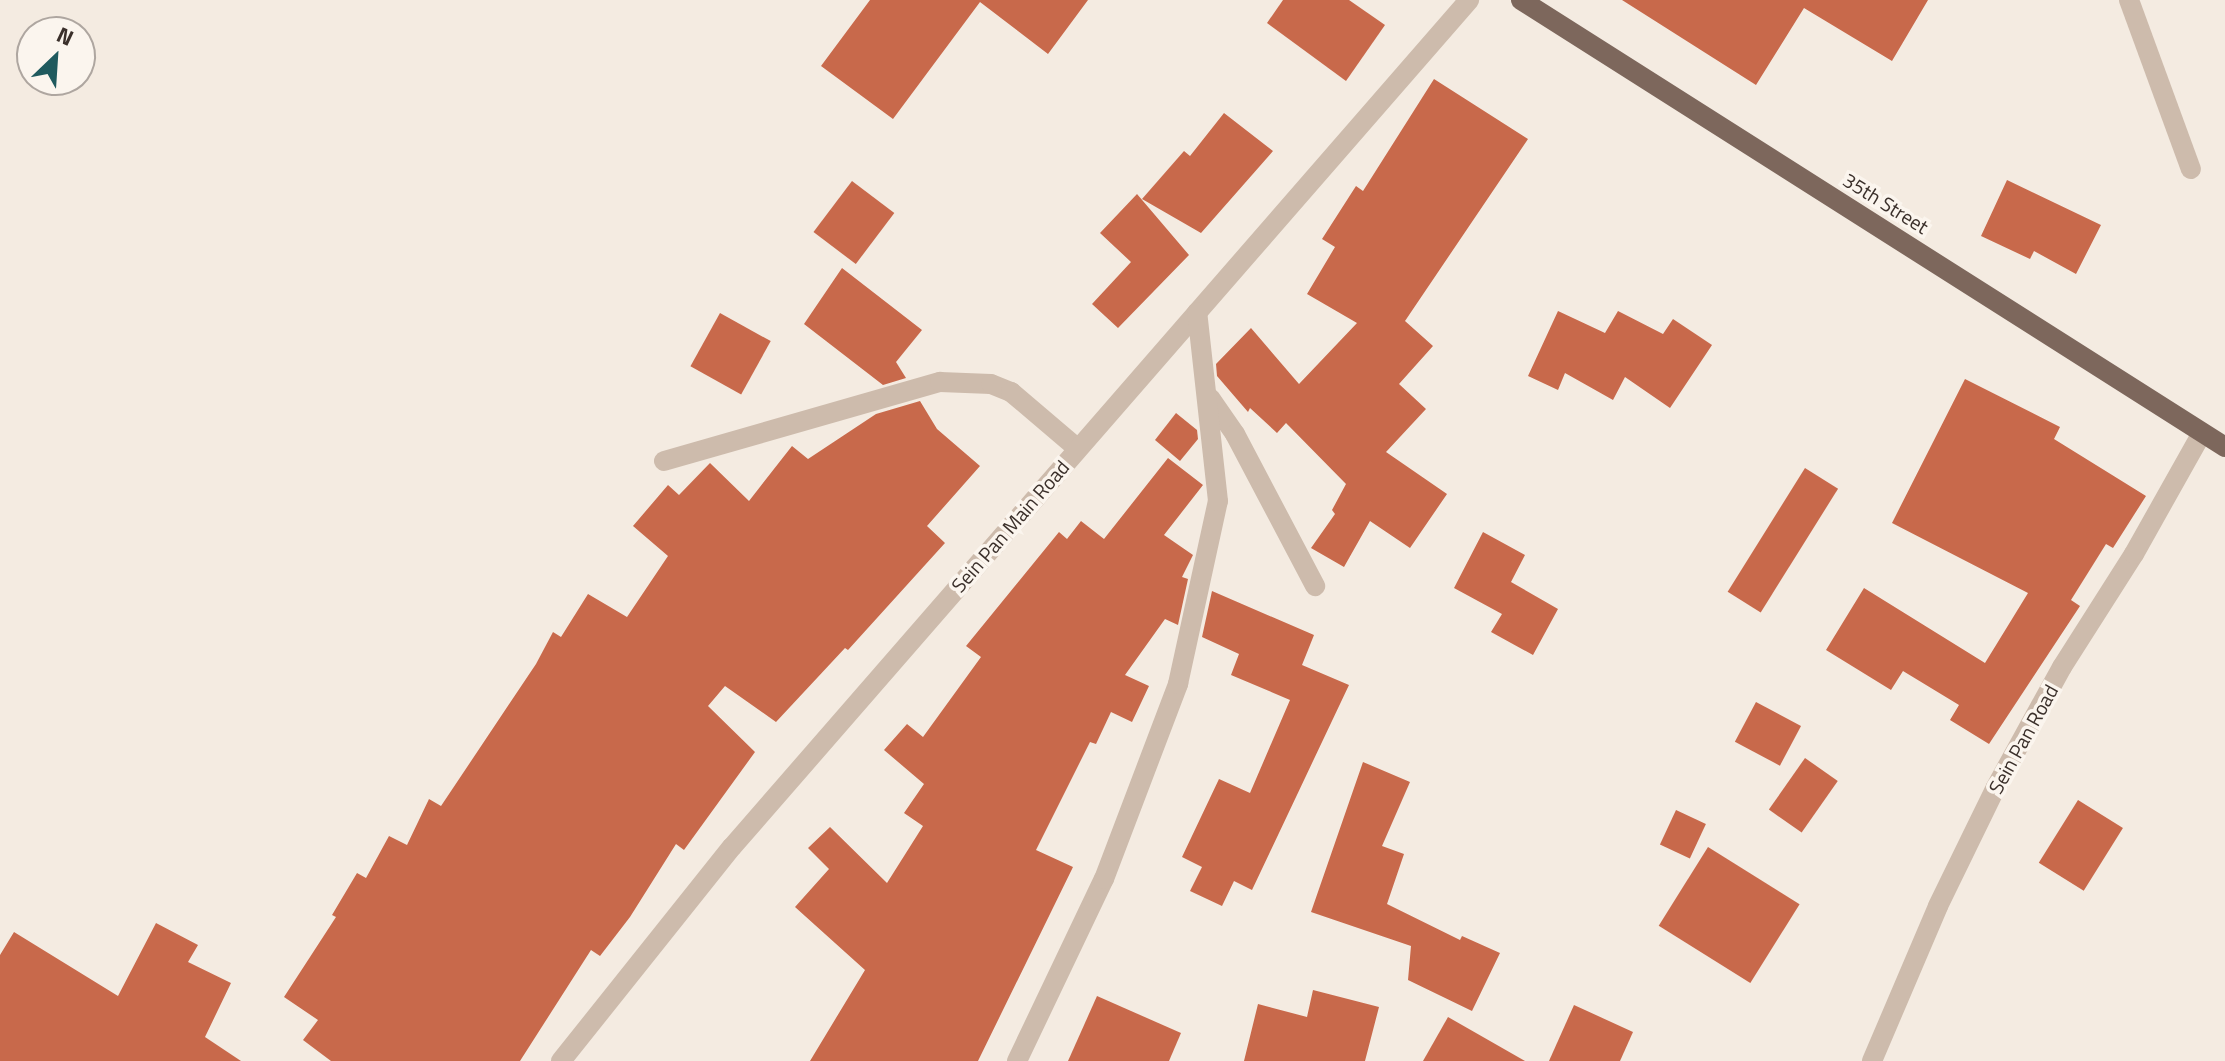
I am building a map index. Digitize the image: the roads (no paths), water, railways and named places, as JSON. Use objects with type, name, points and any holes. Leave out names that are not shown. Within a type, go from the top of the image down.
[{"type":"main road","name":"35th Street","points":[[1521,0],[2225,447]]},
{"type":"street","name":"Sein Pan Main Road","points":[[561,1061],[732,847],[1469,0]]},
{"type":"street","points":[[2129,0],[2191,169]]},
{"type":"street","points":[[1017,1061],[1104,879],[1178,684],[1218,501],[1210,398],[1197,312]]},
{"type":"street","points":[[664,461],[940,382],[991,384],[1011,392],[1077,448]]},
{"type":"street","points":[[1210,398],[1235,434],[1315,586]]},
{"type":"street","name":"Sein Pan Road","points":[[1872,1061],[1938,906],[1996,787],[2062,667],[2134,554],[2202,433]]}]
